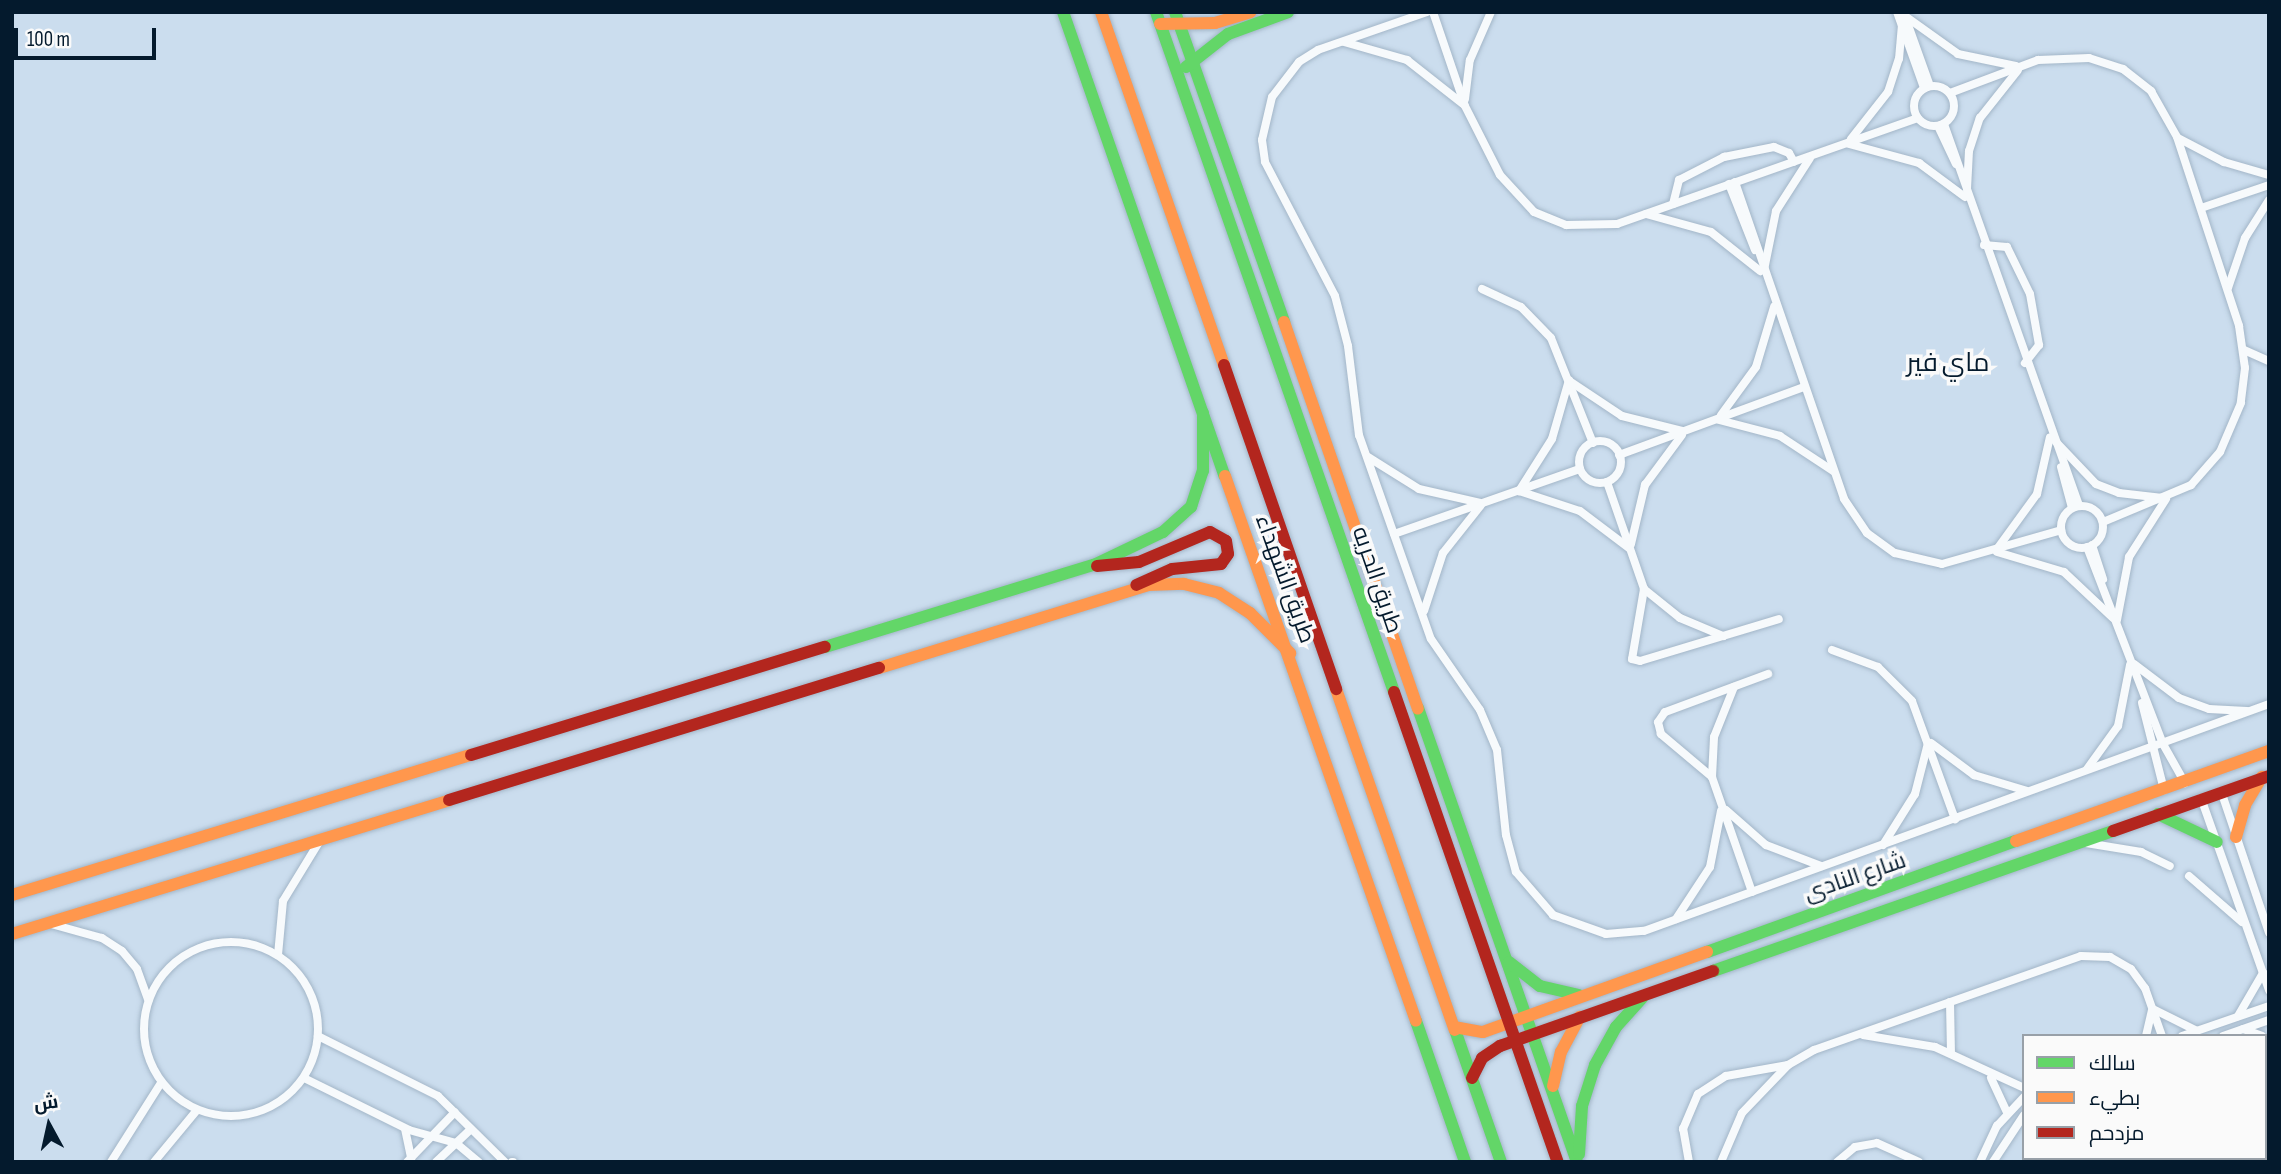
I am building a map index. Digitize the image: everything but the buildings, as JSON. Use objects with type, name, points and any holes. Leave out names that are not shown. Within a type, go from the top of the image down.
[{"type":"main road","name":"طريق الشهداء","points":[[1063,12],[1290,653],[1465,1162]]},
{"type":"main road","name":"طريق الشهداء","points":[[1101,12],[1501,1162]]},
{"type":"main road","points":[[1158,18],[1177,16],[1215,23],[1250,12]]},
{"type":"main road","points":[[1177,71],[1192,63],[1228,34],[1288,12]]},
{"type":"main road","name":"طريق الحريه","points":[[1177,16],[1578,1162]]},
{"type":"main road","name":"طريق الحريه","points":[[1158,18],[1558,1162]]},
{"type":"main road","points":[[12,895],[1094,565],[1163,533],[1191,507],[1203,471],[1203,413]]},
{"type":"main road","points":[[1094,565],[1139,562],[1210,532],[1226,541],[1228,554],[1221,564],[1163,571],[1130,589]]},
{"type":"main road","points":[[12,934],[319,842],[1130,589],[1166,583],[1219,593],[1250,613],[1290,653]]},
{"type":"main road","name":"شارع النادى","points":[[1454,1027],[1483,1032],[1510,1023],[2269,751]]},
{"type":"main road","points":[[2236,837],[2245,805],[2265,776]]},
{"type":"main road","name":"شارع النادى","points":[[1472,1078],[1487,1053],[1516,1040],[2265,776]]},
{"type":"main road","points":[[2157,813],[2217,842]]},
{"type":"main road","points":[[1989,852],[1987,863],[1996,870]]},
{"type":"main road","points":[[1964,861],[1971,879]]},
{"type":"main road","points":[[1506,959],[1540,986],[1583,995]]},
{"type":"main road","points":[[1578,1162],[1582,1106],[1595,1065],[1616,1027],[1644,995]]},
{"type":"main road","points":[[1552,1090],[1561,1052],[1580,1017]]},
{"type":"street","points":[[1427,12],[1318,50],[1284,78],[1269,107],[1262,140],[1272,183],[1314,247],[1335,296],[1366,455],[1423,614],[1437,650],[1490,730],[1502,771],[1509,854],[1526,889],[1553,915],[1587,931],[1625,934],[1675,920],[2269,704]]},
{"type":"street","points":[[1433,12],[1465,106],[1504,182],[1534,212],[1583,227],[1644,214],[1918,118],[1941,125]]},
{"type":"street","points":[[1465,106],[1471,60],[1491,12]]},
{"type":"street","points":[[1902,16],[1958,54],[2022,66]]},
{"type":"street","points":[[1902,16],[1927,87]]},
{"type":"street","points":[[1846,143],[1888,92],[1899,59],[1902,16]]},
{"type":"street","points":[[1343,42],[1413,63],[1465,106]]},
{"type":"street","points":[[1927,87],[1950,93],[2022,66],[2071,56],[2123,69],[2151,91],[2177,137],[2228,290],[2244,350],[2244,386],[2228,437],[2202,475],[2167,498],[2103,522],[2089,546],[2160,745],[2185,783]]},
{"type":"street","points":[[1968,199],[1969,150],[1980,118],[2022,66]]},
{"type":"street","points":[[1918,118],[1914,102],[1927,87]]},
{"type":"street","points":[[1941,125],[1954,109],[1950,93]]},
{"type":"street","points":[[1941,125],[2075,507]]},
{"type":"street","points":[[2177,137],[2224,162],[2269,175]]},
{"type":"street","points":[[1846,143],[1919,163],[1968,199]]},
{"type":"street","points":[[1673,204],[1679,180],[1724,158],[1774,148],[1784,149],[1794,162]]},
{"type":"street","points":[[1764,276],[1776,211],[1812,155]]},
{"type":"street","points":[[1732,183],[1835,472],[1857,523],[1895,553],[1942,564],[2061,530],[2075,507]]},
{"type":"street","points":[[2201,208],[2269,185]]},
{"type":"street","points":[[2228,290],[2245,238],[2269,200]]},
{"type":"street","points":[[1644,214],[1711,232],[1764,276]]},
{"type":"street","points":[[1984,245],[2007,247],[2030,294],[2039,345],[2025,363]]},
{"type":"street","points":[[1482,289],[1532,316],[1551,338],[1593,443]]},
{"type":"street","points":[[1716,420],[1756,367],[1774,304]]},
{"type":"street","points":[[2244,350],[2269,361]]},
{"type":"street","points":[[1569,380],[1622,416],[1685,431]]},
{"type":"street","points":[[1519,491],[1552,439],[1569,380]]},
{"type":"street","points":[[1619,455],[1804,387]]},
{"type":"street","points":[[1716,420],[1780,436],[1835,472]]},
{"type":"street","points":[[1631,551],[1645,485],[1685,431]]},
{"type":"street","points":[[2050,434],[2096,484],[2119,493],[2167,498]]},
{"type":"street","points":[[1994,551],[2038,494],[2050,434]]},
{"type":"street","points":[[1593,443],[1608,444],[1619,455],[1618,471],[1607,482],[1591,481],[1580,469],[1581,453],[1593,443]]},
{"type":"street","points":[[1366,455],[1419,489],[1483,503]]},
{"type":"street","points":[[1394,534],[1580,469]]},
{"type":"street","points":[[1607,482],[1644,589],[1680,618],[1723,636]]},
{"type":"street","points":[[1519,491],[1580,511],[1631,551]]},
{"type":"street","points":[[2117,624],[2129,557],[2167,498]]},
{"type":"street","points":[[1423,614],[1443,553],[1483,503]]},
{"type":"street","points":[[2075,507],[2096,511],[2103,522]]},
{"type":"street","points":[[2061,530],[2067,542],[2089,546]]},
{"type":"street","points":[[1994,551],[2064,572],[2117,624]]},
{"type":"street","points":[[1644,589],[1629,651],[1635,660],[1779,620]]},
{"type":"street","points":[[1832,650],[1863,659],[1891,676],[1912,701],[1955,819]]},
{"type":"street","points":[[2129,658],[2179,698],[2209,709],[2257,710]]},
{"type":"street","points":[[2082,773],[2118,726],[2128,691],[2129,658]]},
{"type":"street","points":[[1712,777],[1661,734],[1658,722],[1665,712],[1768,674]]},
{"type":"street","points":[[1734,687],[1717,723],[1712,777],[1752,892]]},
{"type":"street","points":[[1928,740],[1974,775],[2030,792]]},
{"type":"street","points":[[1883,845],[1915,794],[1928,740]]},
{"type":"street","points":[[2160,745],[2164,790]]},
{"type":"street","points":[[2221,791],[2269,933]]},
{"type":"street","points":[[2201,798],[2269,990]]},
{"type":"street","points":[[1675,920],[1710,867],[1721,804]]},
{"type":"street","points":[[1721,804],[1766,845],[1824,866]]},
{"type":"street","points":[[278,955],[283,901],[319,842]]},
{"type":"street","points":[[2080,842],[2121,846],[2170,866]]},
{"type":"street","points":[[2189,877],[2247,927]]},
{"type":"street","points":[[48,924],[113,943],[137,969],[148,1001],[145,1048],[161,1083],[197,1110],[236,1116],[256,1113],[275,1105],[304,1078],[318,1036],[309,990],[278,955],[241,942],[202,947],[168,968],[148,1001]]},
{"type":"street","points":[[1689,1162],[1683,1129],[1698,1094],[1726,1076],[1788,1065],[1856,1035],[2081,956],[2099,955],[2131,969],[2152,1008],[2161,1034]]},
{"type":"street","points":[[2237,1017],[2263,973]]},
{"type":"street","points":[[1950,1002],[1951,1052]]},
{"type":"street","points":[[2188,1034],[2269,1006]]},
{"type":"street","points":[[2152,1008],[2197,1031]]},
{"type":"street","points":[[2146,1034],[2152,1008]]},
{"type":"street","points":[[2229,1034],[2269,1020]]},
{"type":"street","points":[[2243,1029],[2257,1034]]},
{"type":"street","points":[[1856,1035],[1904,1039],[1951,1052],[1990,1075],[2022,1087]]},
{"type":"street","points":[[318,1036],[438,1096],[505,1162]]},
{"type":"street","points":[[1721,1162],[1742,1113],[1788,1065]]},
{"type":"street","points":[[1990,1075],[2007,1113]]},
{"type":"street","points":[[304,1078],[405,1129],[456,1143],[479,1162]]},
{"type":"street","points":[[111,1162],[161,1083]]},
{"type":"street","points":[[1972,1162],[1981,1160],[2007,1113],[2022,1099]]},
{"type":"street","points":[[155,1162],[197,1110]]},
{"type":"street","points":[[409,1160],[454,1112]]},
{"type":"street","points":[[1993,1162],[2022,1119]]},
{"type":"street","points":[[405,1129],[409,1160]]},
{"type":"street","points":[[436,1162],[470,1130]]},
{"type":"street","points":[[1837,1162],[1854,1147],[1877,1143],[1919,1162]]},
{"type":"traffic: fast","points":[[1063,12],[1225,476]]},
{"type":"traffic: fast","points":[[1156,12],[1394,692]]},
{"type":"traffic: fast","points":[[1175,12],[1284,322]]},
{"type":"traffic: fast","points":[[1186,67],[1228,34],[1288,12]]},
{"type":"traffic: fast","points":[[825,647],[1094,565],[1163,532],[1191,507],[1203,471],[1203,413]]},
{"type":"traffic: fast","points":[[1418,708],[1577,1162]]},
{"type":"traffic: fast","points":[[2158,814],[2217,842]]},
{"type":"traffic: fast","points":[[1713,971],[2113,831]]},
{"type":"traffic: fast","points":[[1707,952],[2016,841]]},
{"type":"traffic: fast","points":[[1509,962],[1540,986],[1579,995]]},
{"type":"traffic: fast","points":[[1579,1154],[1582,1106],[1595,1065],[1616,1027],[1642,998]]},
{"type":"traffic: fast","points":[[1416,1021],[1465,1162]]},
{"type":"traffic: fast","points":[[1455,1030],[1501,1162]]},
{"type":"traffic: slow","points":[[1101,12],[1224,365]]},
{"type":"traffic: slow","points":[[1160,24],[1215,23],[1250,12]]},
{"type":"traffic: slow","points":[[1284,322],[1418,708]]},
{"type":"traffic: slow","points":[[1225,476],[1416,1021]]},
{"type":"traffic: slow","points":[[879,668],[1148,585],[1184,584],[1219,593],[1250,613],[1290,653]]},
{"type":"traffic: slow","points":[[1336,689],[1455,1030]]},
{"type":"traffic: slow","points":[[2016,841],[2269,751]]},
{"type":"traffic: slow","points":[[12,895],[471,755]]},
{"type":"traffic: slow","points":[[2236,837],[2245,805],[2262,777]]},
{"type":"traffic: slow","points":[[12,934],[449,800]]},
{"type":"traffic: slow","points":[[1454,1027],[1483,1032],[1707,952]]},
{"type":"traffic: slow","points":[[1553,1086],[1561,1052],[1580,1017]]},
{"type":"traffic: jam","points":[[1224,365],[1336,689]]},
{"type":"traffic: jam","points":[[1097,566],[1139,562],[1210,532],[1226,541],[1228,554],[1221,564],[1172,569],[1136,585]]},
{"type":"traffic: jam","points":[[471,755],[825,647]]},
{"type":"traffic: jam","points":[[449,800],[879,668]]},
{"type":"traffic: jam","points":[[1394,692],[1558,1162]]},
{"type":"traffic: jam","points":[[2113,831],[2269,776]]},
{"type":"traffic: jam","points":[[1472,1078],[1482,1058],[1500,1046],[1713,971]]},
{"type":"district","name":"ماي فير","points":[[1948,364]]}]
